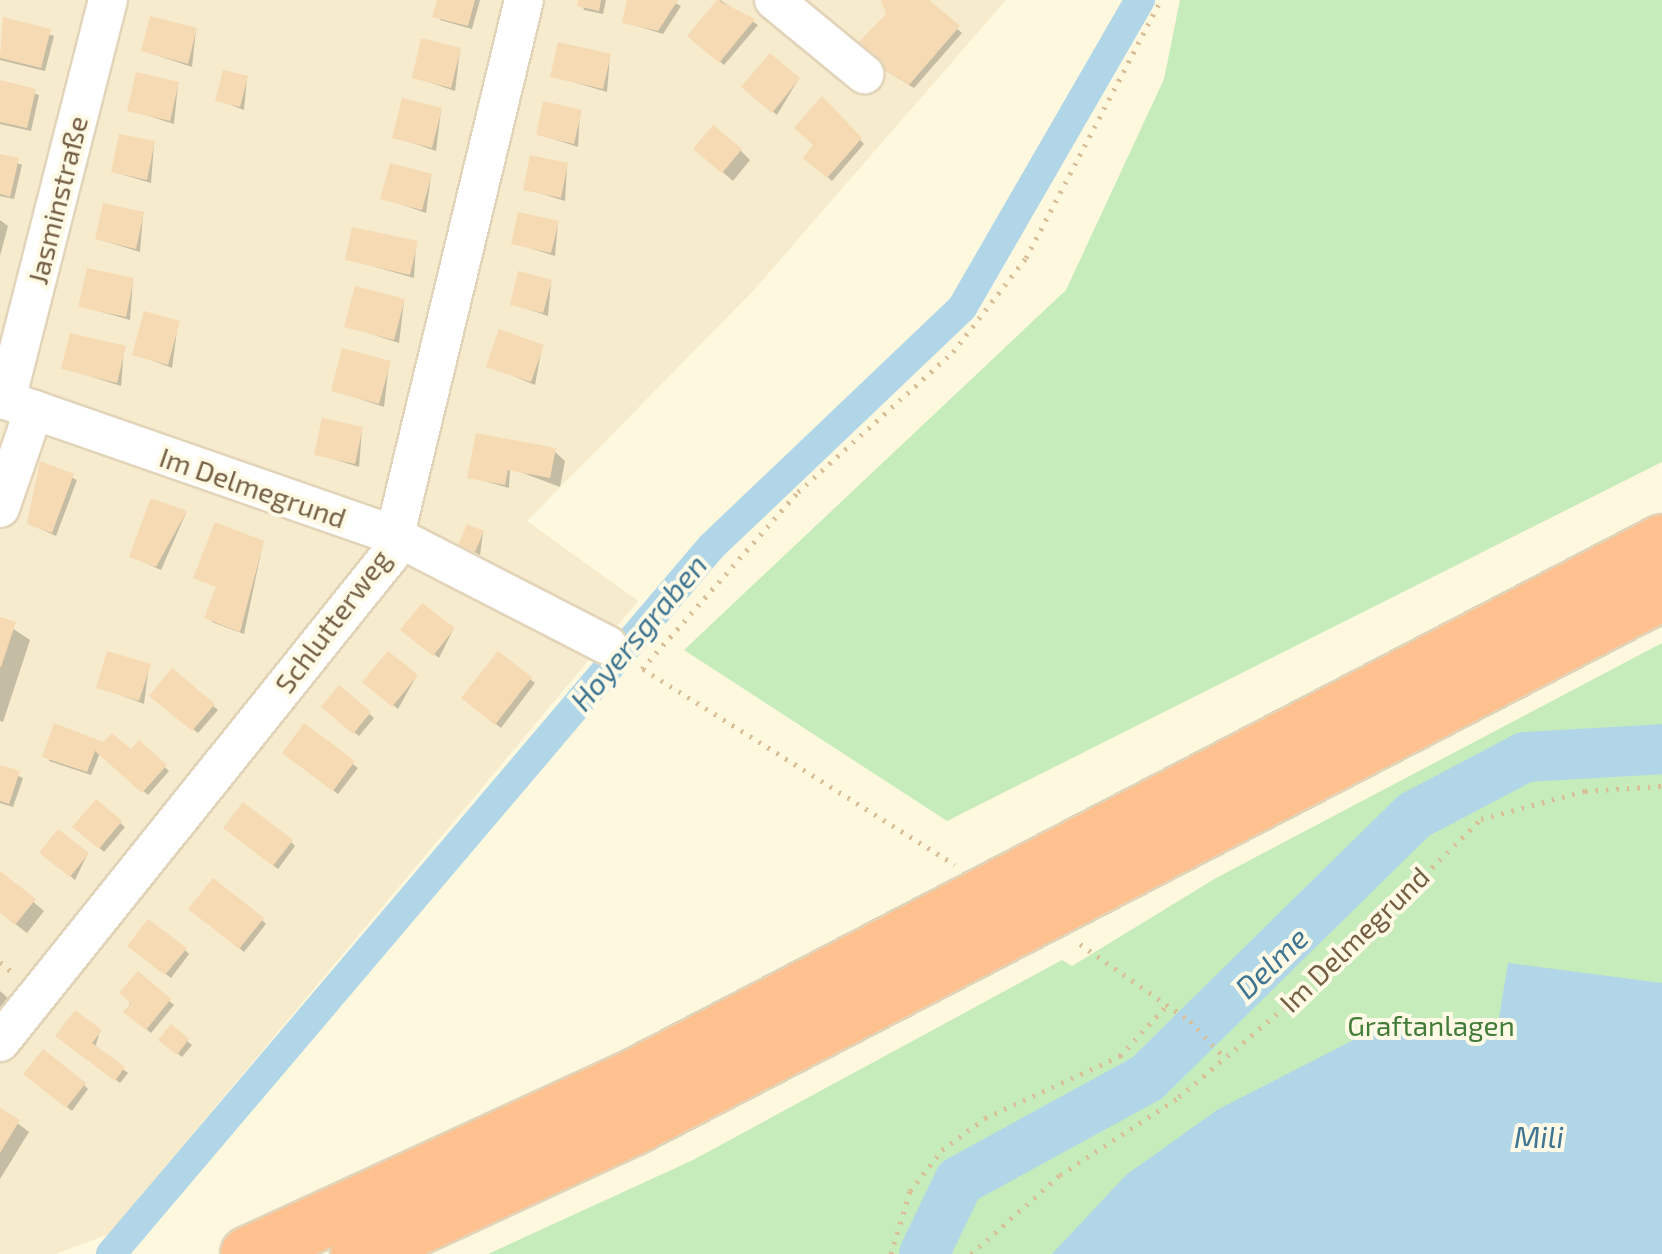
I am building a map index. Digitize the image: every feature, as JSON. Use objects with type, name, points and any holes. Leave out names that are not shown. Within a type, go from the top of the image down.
[{"type":"highway","points":[[248,1254],[637,1075],[1662,542]]},
{"type":"highway","points":[[358,1254],[632,1127],[1662,592]]},
{"type":"street","name":"Jasminstraße","points":[[0,508],[13,403],[108,0]]},
{"type":"street","name":"Schlutterweg","points":[[0,1042],[390,555],[524,0]]},
{"type":"street","points":[[774,0],[864,74]]},
{"type":"street","name":"Im Delmegrund","points":[[13,403],[393,535],[607,645]]},
{"type":"path","points":[[958,867],[642,669],[798,492],[953,352],[1026,258],[1161,0]]},
{"type":"path","name":"Im Delmegrund","points":[[970,1254],[1006,1216],[1152,1120],[1225,1058],[1482,818],[1585,791],[1662,786]]},
{"type":"path","points":[[1080,944],[1190,1021],[1225,1058]]},
{"type":"path","points":[[891,1254],[910,1191],[942,1150],[986,1118],[1120,1056],[1167,1005]]},
{"type":"shaded area","points":[[0,0],[1006,0],[752,292],[527,521],[638,601],[109,1234],[56,1254],[0,1254]]},
{"type":"green space","points":[[1180,0],[1662,0],[1662,462],[947,821],[684,650],[1066,290],[1164,79]]},
{"type":"green space","name":"Graftanlagen","points":[[1662,643],[1662,1254],[488,1254],[693,1160],[1062,960],[1072,966],[1216,878]]},
{"type":"water","name":"Mili","points":[[1508,963],[1662,983],[1662,1254],[1052,1254],[1126,1175],[1217,1110],[1377,1028],[1498,1024]]},
{"type":"building","points":[[437,0],[475,0],[468,26],[432,17]]},
{"type":"building","points":[[578,0],[601,0],[599,11],[577,6]]},
{"type":"building","points":[[627,0],[678,0],[658,31],[622,23]]},
{"type":"building","points":[[717,0],[755,19],[719,63],[687,36]]},
{"type":"building","points":[[881,0],[929,0],[960,26],[909,85],[851,50],[886,14]]},
{"type":"building","points":[[150,16],[197,28],[188,64],[141,51]]},
{"type":"building","points":[[3,17],[51,29],[41,68],[0,58]]},
{"type":"building","points":[[421,38],[461,48],[451,88],[412,78]]},
{"type":"building","points":[[558,42],[611,54],[603,89],[550,77]]},
{"type":"building","points":[[770,53],[800,78],[772,113],[741,87]]},
{"type":"building","points":[[223,70],[248,76],[240,107],[215,101]]},
{"type":"building","points":[[136,72],[179,82],[170,121],[127,111]]},
{"type":"building","points":[[0,80],[36,89],[27,128],[0,122]]},
{"type":"building","points":[[822,96],[862,138],[827,178],[803,158],[813,145],[794,128]]},
{"type":"building","points":[[402,98],[442,108],[432,148],[392,138]]},
{"type":"building","points":[[543,101],[582,110],[574,144],[536,135]]},
{"type":"building","points":[[713,125],[742,149],[722,173],[693,149]]},
{"type":"building","points":[[119,134],[155,141],[147,180],[111,172]]},
{"type":"building","points":[[0,154],[19,158],[10,197],[0,194]]},
{"type":"building","points":[[530,155],[568,163],[561,198],[523,190]]},
{"type":"building","points":[[390,163],[432,174],[422,210],[380,199]]},
{"type":"building","points":[[103,203],[144,212],[136,249],[95,239]]},
{"type":"building","points":[[518,212],[559,221],[551,253],[511,244]]},
{"type":"building","points":[[352,227],[418,241],[410,275],[345,260]]},
{"type":"building","points":[[87,268],[134,278],[126,317],[78,307]]},
{"type":"building","points":[[518,271],[552,280],[543,313],[510,305]]},
{"type":"building","points":[[355,286],[405,299],[394,340],[344,327]]},
{"type":"building","points":[[144,311],[180,321],[168,365],[132,355]]},
{"type":"building","points":[[499,329],[544,345],[531,382],[486,367]]},
{"type":"building","points":[[70,333],[126,346],[117,383],[61,369]]},
{"type":"building","points":[[342,348],[391,361],[379,404],[331,391]]},
{"type":"building","points":[[322,418],[363,427],[355,464],[314,455]]},
{"type":"building","points":[[476,433],[556,448],[550,478],[508,470],[505,485],[467,478]]},
{"type":"building","points":[[40,461],[74,474],[52,533],[27,524]]},
{"type":"building","points":[[151,498],[187,511],[156,567],[129,557]]},
{"type":"building","points":[[215,522],[264,541],[240,632],[204,618],[216,587],[193,578]]},
{"type":"building","points":[[467,524],[484,531],[475,552],[458,545]]},
{"type":"building","points":[[422,603],[455,628],[433,656],[400,630]]},
{"type":"building","points":[[0,617],[16,622],[1,667],[0,667]]},
{"type":"building","points":[[107,651],[151,664],[139,701],[96,688]]},
{"type":"building","points":[[388,651],[418,675],[392,707],[362,682]]},
{"type":"building","points":[[498,651],[532,677],[495,725],[461,698]]},
{"type":"building","points":[[172,668],[215,704],[192,731],[149,696]]},
{"type":"building","points":[[339,685],[371,712],[353,734],[321,707]]},
{"type":"building","points":[[54,723],[103,742],[112,733],[131,749],[139,740],[167,765],[142,793],[95,751],[87,772],[42,757]]},
{"type":"building","points":[[304,723],[355,761],[333,791],[282,753]]},
{"type":"building","points":[[0,765],[20,771],[9,804],[0,801]]},
{"type":"building","points":[[96,799],[122,821],[99,849],[72,827]]},
{"type":"building","points":[[243,802],[293,840],[273,866],[223,828]]},
{"type":"building","points":[[58,829],[89,853],[70,877],[39,853]]},
{"type":"building","points":[[0,871],[36,899],[15,925],[0,913]]},
{"type":"building","points":[[213,878],[264,918],[239,949],[188,909]]},
{"type":"building","points":[[148,919],[187,948],[165,975],[127,946]]},
{"type":"building","points":[[138,971],[171,999],[146,1030],[123,1012],[131,1003],[119,993]]},
{"type":"building","points":[[75,1010],[102,1030],[92,1043],[125,1067],[115,1081],[55,1036]]},
{"type":"building","points":[[171,1024],[189,1039],[177,1055],[158,1040]]},
{"type":"building","points":[[43,1049],[86,1083],[66,1108],[23,1074]]},
{"type":"building","points":[[0,1108],[20,1120],[0,1153]]},
{"type":"waterway","name":"Hoyersgraben","points":[[111,1254],[711,547],[962,308],[1140,0]]},
{"type":"waterway","name":"Delme","points":[[924,1254],[959,1181],[1147,1078],[1415,815],[1525,757],[1662,749]]}]
